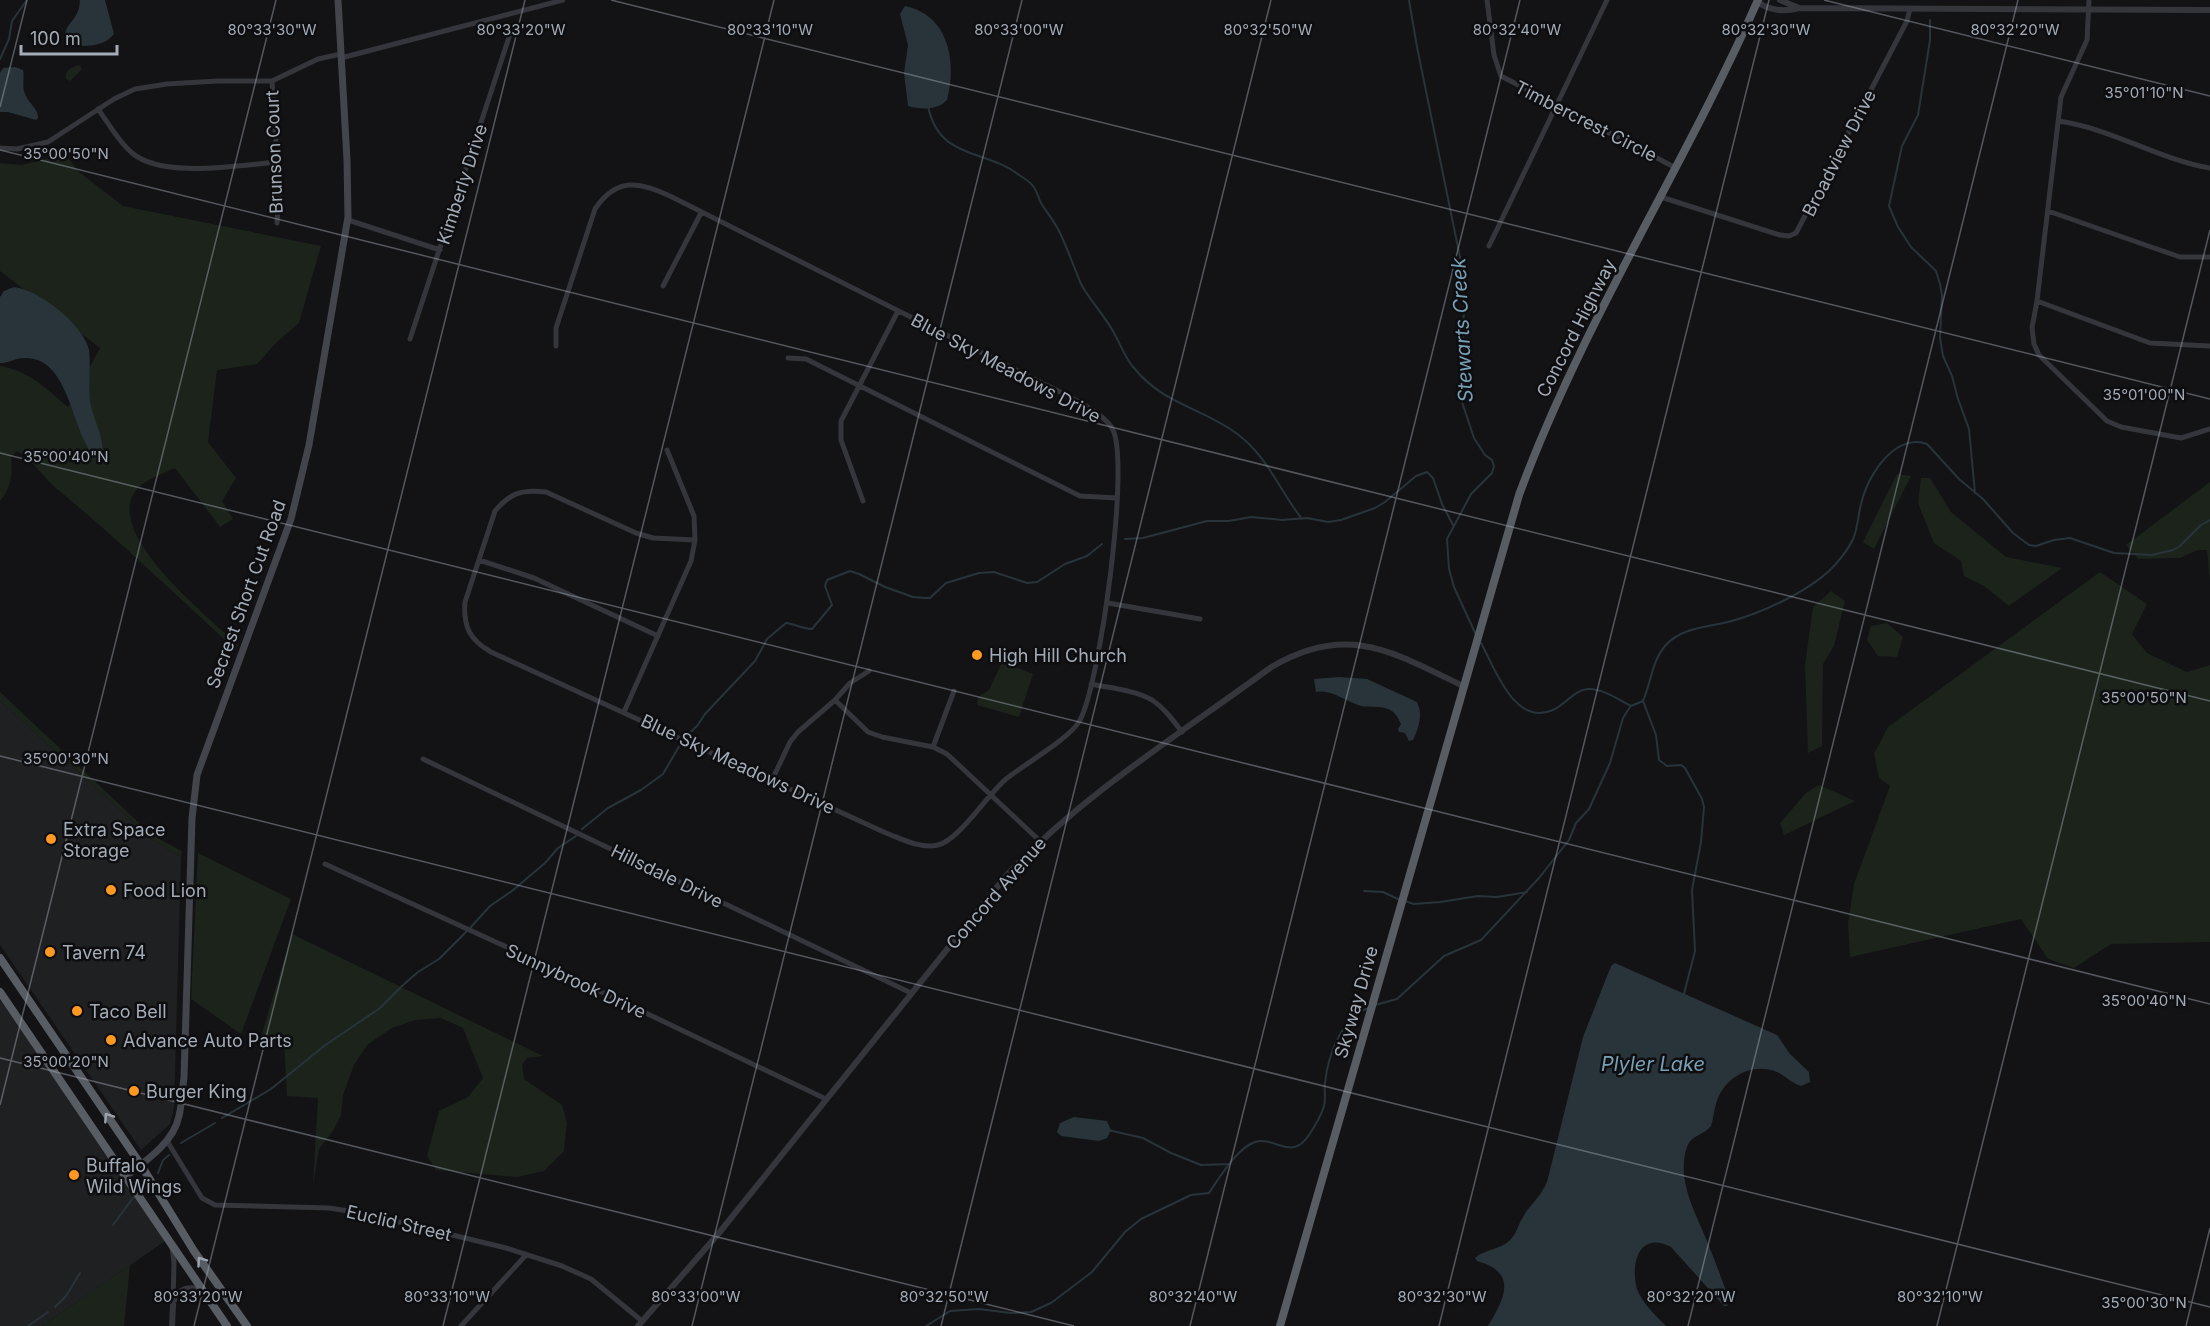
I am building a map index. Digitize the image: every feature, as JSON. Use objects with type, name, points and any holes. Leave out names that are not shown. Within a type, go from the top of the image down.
[{"type":"highway","name":"Concord Highway","points":[[1463,686],[1501,552],[1540,438],[1590,334],[1728,65],[1758,0]]},
{"type":"highway","name":"Skyway Drive","points":[[1280,1326],[1463,686]]},
{"type":"highway","points":[[0,958],[141,1165],[194,1251],[247,1326]]},
{"type":"highway","points":[[0,992],[227,1326]]},
{"type":"main road","name":"Secrest Short Cut Road","points":[[126,1176],[167,1141],[179,1118],[184,1078],[192,818],[197,775],[272,572],[299,491],[348,220],[348,171],[338,0]]},
{"type":"street","points":[[0,148],[17,149],[48,142],[98,109],[135,89],[196,82],[272,81],[318,59],[341,56],[563,0]]},
{"type":"street","name":"Timbercrest Circle","points":[[1487,0],[1498,72],[1511,83],[1558,105],[1676,168]]},
{"type":"street","points":[[1489,246],[1607,0]]},
{"type":"street","points":[[1758,0],[1764,7],[1790,10],[1799,8],[2210,10]]},
{"type":"street","points":[[1780,0],[1799,8]]},
{"type":"street","points":[[2089,0],[2087,40],[2061,97],[2032,328],[2034,344],[2039,355],[2107,421],[2121,427],[2181,438],[2210,429]]},
{"type":"street","name":"Broadview Drive","points":[[1661,197],[1780,235],[1789,236],[1796,233],[1907,21],[1910,9]]},
{"type":"street","name":"Kimberly Drive","points":[[410,339],[512,28]]},
{"type":"street","name":"Brunson Court","points":[[272,81],[279,190],[277,223]]},
{"type":"street","points":[[98,109],[122,142],[134,154],[149,163],[168,168],[186,168],[278,162]]},
{"type":"street","points":[[2058,121],[2079,124],[2186,164],[2210,168]]},
{"type":"street","name":"Blue Sky Meadows Drive","points":[[556,346],[556,328],[595,209],[603,198],[618,188],[633,183],[650,186],[1070,398],[1107,420],[1114,431],[1118,454],[1117,498],[1108,603],[1091,684],[1079,722],[1006,780],[952,838],[938,845],[912,844],[492,652],[478,644],[470,633],[464,618],[465,602],[495,511],[505,500],[518,493],[531,490],[546,492],[636,533],[654,538],[695,540]]},
{"type":"street","points":[[2048,211],[2180,257],[2210,257]]},
{"type":"street","points":[[663,286],[701,213]]},
{"type":"street","points":[[348,220],[440,250]]},
{"type":"street","points":[[2037,301],[2150,343],[2210,346]]},
{"type":"street","points":[[863,501],[841,440],[840,422],[898,311]]},
{"type":"street","points":[[788,358],[806,359],[1080,496],[1117,498]]},
{"type":"street","points":[[624,712],[691,561],[695,540],[694,516],[667,450]]},
{"type":"street","points":[[480,560],[534,578],[658,636]]},
{"type":"street","points":[[1108,603],[1200,620]]},
{"type":"street","name":"Concord Avenue","points":[[640,1324],[719,1233],[1006,876],[1040,841],[1072,813],[1283,660],[1328,645],[1348,643],[1370,646],[1401,656],[1463,686]]},
{"type":"street","points":[[772,780],[790,742],[798,732],[850,684],[869,671]]},
{"type":"street","points":[[1091,684],[1138,694],[1151,700],[1166,712],[1182,732]]},
{"type":"street","points":[[933,747],[954,691]]},
{"type":"street","points":[[835,700],[868,732],[933,747],[947,754],[1040,841]]},
{"type":"street","name":"Hillsdale Drive","points":[[423,759],[911,993]]},
{"type":"street","name":"Sunnybrook Drive","points":[[325,864],[520,953],[826,1099]]},
{"type":"street","name":"Euclid Street","points":[[167,1141],[202,1198],[215,1205],[329,1208],[362,1213],[526,1255],[562,1266],[591,1279],[640,1324]]},
{"type":"street","points":[[171,1244],[174,1262],[172,1326]]},
{"type":"street","points":[[461,1326],[526,1255]]},
{"type":"street","points":[[173,1305],[177,1294],[184,1288],[192,1286],[202,1289]]},
{"type":"shaded area","points":[[80,65],[82,69],[70,81],[66,79],[72,67]]},
{"type":"shaded area","points":[[65,154],[79,172],[123,206],[321,246],[299,323],[257,364],[217,370],[208,442],[236,478],[222,501],[233,519],[220,527],[175,468],[156,476],[138,488],[130,506],[133,526],[145,549],[162,572],[184,595],[238,645],[236,650],[17,451],[11,457],[10,481],[0,501],[0,366],[29,376],[68,407],[100,348],[0,271],[0,163],[22,165]]},
{"type":"shaded area","points":[[1897,474],[1911,476],[1874,549],[1863,542]]},
{"type":"shaded area","points":[[1921,478],[1930,478],[1951,512],[2006,557],[2062,568],[2009,606],[1984,586],[1964,576],[1961,561],[1934,543],[1918,503]]},
{"type":"shaded area","points":[[2210,482],[2210,581],[2207,550],[2198,550],[2180,558],[2138,559],[2126,545]]},
{"type":"shaded area","points":[[2100,572],[2147,604],[2132,634],[2147,653],[2187,672],[2210,665],[2210,942],[2111,944],[2074,968],[2048,959],[2021,919],[1850,957],[1848,923],[1854,884],[1890,786],[1879,778],[1874,754],[1888,727]]},
{"type":"shaded area","points":[[1831,591],[1845,601],[1834,646],[1823,664],[1822,746],[1808,753],[1805,665],[1813,607]]},
{"type":"shaded area","points":[[1887,623],[1903,637],[1897,657],[1878,656],[1867,640],[1871,626]]},
{"type":"shaded area","points":[[1002,662],[1033,674],[1019,717],[977,705],[978,697],[989,690]]},
{"type":"shaded area","points":[[0,692],[152,835],[182,851],[181,857],[152,839],[0,701]]},
{"type":"shaded area","points":[[0,701],[152,839],[181,857],[174,1108],[170,1124],[141,1150],[0,945]]},
{"type":"shaded area","points":[[1819,785],[1855,801],[1784,835],[1780,823],[1806,793]]},
{"type":"shaded area","points":[[198,853],[291,899],[241,1034],[191,999]]},
{"type":"shaded area","points":[[292,934],[543,1056],[527,1058],[522,1065],[524,1079],[562,1105],[567,1123],[564,1151],[544,1171],[517,1177],[436,1170],[427,1156],[439,1111],[468,1097],[483,1078],[463,1028],[441,1018],[415,1020],[392,1028],[367,1045],[354,1065],[343,1095],[341,1115],[333,1131],[319,1149],[313,1185],[318,1098],[287,1096],[284,1043],[259,1043]]},
{"type":"shaded area","points":[[0,1000],[168,1239],[42,1326],[0,1326]]},
{"type":"shaded area","points":[[130,1265],[124,1326],[42,1326]]},
{"type":"water","points":[[80,0],[105,0],[114,34],[110,38],[95,45],[71,46],[64,36],[78,12]]},
{"type":"water","points":[[905,6],[920,11],[932,19],[946,42],[950,56],[950,85],[947,100],[939,106],[918,108],[908,106],[904,73],[908,45],[900,14]]},
{"type":"water","points":[[15,67],[23,70],[23,86],[37,112],[36,120],[0,112],[0,73],[3,68]]},
{"type":"water","points":[[14,287],[36,295],[59,310],[79,330],[85,340],[90,356],[90,401],[101,438],[101,459],[96,459],[88,447],[62,384],[53,371],[42,362],[27,358],[0,363],[0,297],[4,291]]},
{"type":"water","points":[[1339,677],[1367,679],[1417,702],[1420,721],[1413,740],[1409,741],[1405,733],[1399,732],[1401,724],[1390,710],[1361,706],[1333,694],[1316,692],[1314,679]]},
{"type":"water","name":"Plyler Lake","points":[[1615,963],[1777,1035],[1790,1054],[1809,1072],[1810,1082],[1801,1086],[1768,1069],[1750,1070],[1734,1077],[1722,1090],[1711,1126],[1691,1140],[1687,1147],[1684,1171],[1688,1195],[1727,1293],[1729,1300],[1727,1306],[1724,1306],[1671,1247],[1651,1243],[1639,1252],[1635,1279],[1642,1299],[1666,1326],[1488,1326],[1503,1297],[1503,1280],[1499,1272],[1475,1258],[1512,1239],[1521,1220],[1547,1182],[1583,1037],[1611,966]]},
{"type":"water","points":[[1074,1117],[1107,1121],[1111,1130],[1107,1138],[1099,1141],[1061,1136],[1057,1132],[1060,1123]]},
{"type":"waterway","points":[[0,59],[9,39],[12,21],[27,0]]},
{"type":"waterway","name":"Stewarts Creek","points":[[1409,0],[1461,262],[1464,304],[1462,402],[1474,438],[1485,455],[1492,460],[1494,466],[1492,473],[1471,494],[1447,539],[1449,569],[1454,587],[1476,635]]},
{"type":"waterway","points":[[1930,20],[1930,40],[1918,115],[1902,146],[1889,206],[1898,227],[1911,247],[1936,271],[1940,284],[1942,295],[1940,338],[1943,356],[1969,429],[1975,493]]},
{"type":"waterway","points":[[928,106],[934,124],[942,136],[953,145],[1006,167],[1032,185],[1060,233],[1081,284],[1110,327],[1131,364],[1158,390],[1223,424],[1247,442],[1264,462],[1302,519]]},
{"type":"waterway","name":"Stewarts Creek","points":[[1481,643],[1508,692],[1527,710],[1539,713],[1553,710],[1578,692],[1588,689],[1605,692],[1631,706],[1643,701],[1657,658],[1665,646],[1679,635],[1687,631],[1732,621],[1773,606],[1814,583],[1835,565],[1853,539],[1863,496],[1874,473],[1890,453],[1912,442],[1927,444],[1959,479],[1983,499],[2013,533],[2029,545],[2036,546],[2070,538],[2114,553],[2152,555],[2180,546],[2201,525],[2210,520]]},
{"type":"waterway","points":[[1125,539],[1143,538],[1207,521],[1229,521],[1251,517],[1282,520],[1307,518],[1328,522],[1341,520],[1375,508],[1416,476],[1427,472],[1433,478],[1442,504],[1453,525]]},
{"type":"waterway","points":[[685,737],[755,661],[767,639],[786,623],[812,629],[832,605],[825,586],[827,580],[850,571],[913,597],[930,598],[946,583],[979,573],[994,572],[1027,583],[1037,582],[1065,564],[1087,556],[1102,544]]},
{"type":"waterway","points":[[1643,701],[1656,735],[1659,760],[1667,766],[1681,765],[1685,768],[1704,807],[1701,842],[1692,890],[1695,951],[1684,994],[1682,994]]},
{"type":"waterway","points":[[1375,1005],[1397,999],[1444,956],[1481,940],[1539,878],[1569,840],[1576,823],[1589,809],[1610,763],[1623,718],[1630,707]]},
{"type":"waterway","points":[[582,829],[608,808],[641,790],[663,774],[681,743]]},
{"type":"waterway","points":[[471,927],[490,906],[512,891],[545,863],[558,848],[576,836]]},
{"type":"waterway","points":[[1364,891],[1383,892],[1400,900]]},
{"type":"waterway","points":[[1405,901],[1414,904],[1478,896],[1497,897],[1527,892]]},
{"type":"waterway","points":[[222,1118],[271,1089],[324,1046],[380,1008],[418,972],[439,959],[467,931]]},
{"type":"waterway","points":[[926,1326],[950,1311],[979,1309],[1011,1313],[1031,1312],[1051,1303],[1092,1272],[1125,1232],[1141,1219],[1191,1195],[1209,1193],[1229,1164],[1248,1145],[1263,1141],[1296,1147],[1302,1143],[1323,1110],[1329,1061],[1338,1039],[1351,1020],[1370,1007]]},
{"type":"waterway","points":[[181,1143],[215,1123]]},
{"type":"waterway","points":[[1108,1130],[1143,1138],[1201,1165],[1230,1164]]},
{"type":"waterway","points":[[158,1173],[163,1160],[169,1155]]},
{"type":"waterway","points":[[113,1225],[133,1198]]},
{"type":"waterway","points":[[55,1307],[66,1296],[80,1273]]},
{"type":"waterway","points":[[28,1326],[48,1312]]},
{"type":"place","name":"High Hill Church","points":[[977,655]]},
{"type":"place","name":"Extra Space Storage","points":[[51,839]]},
{"type":"place","name":"Food Lion","points":[[111,890]]},
{"type":"place","name":"Tavern 74","points":[[50,952]]},
{"type":"place","name":"Taco Bell","points":[[77,1011]]},
{"type":"place","name":"Advance Auto Parts","points":[[111,1040]]},
{"type":"place","name":"Burger King","points":[[134,1091]]},
{"type":"place","name":"Buffalo Wild Wings","points":[[74,1175]]}]
